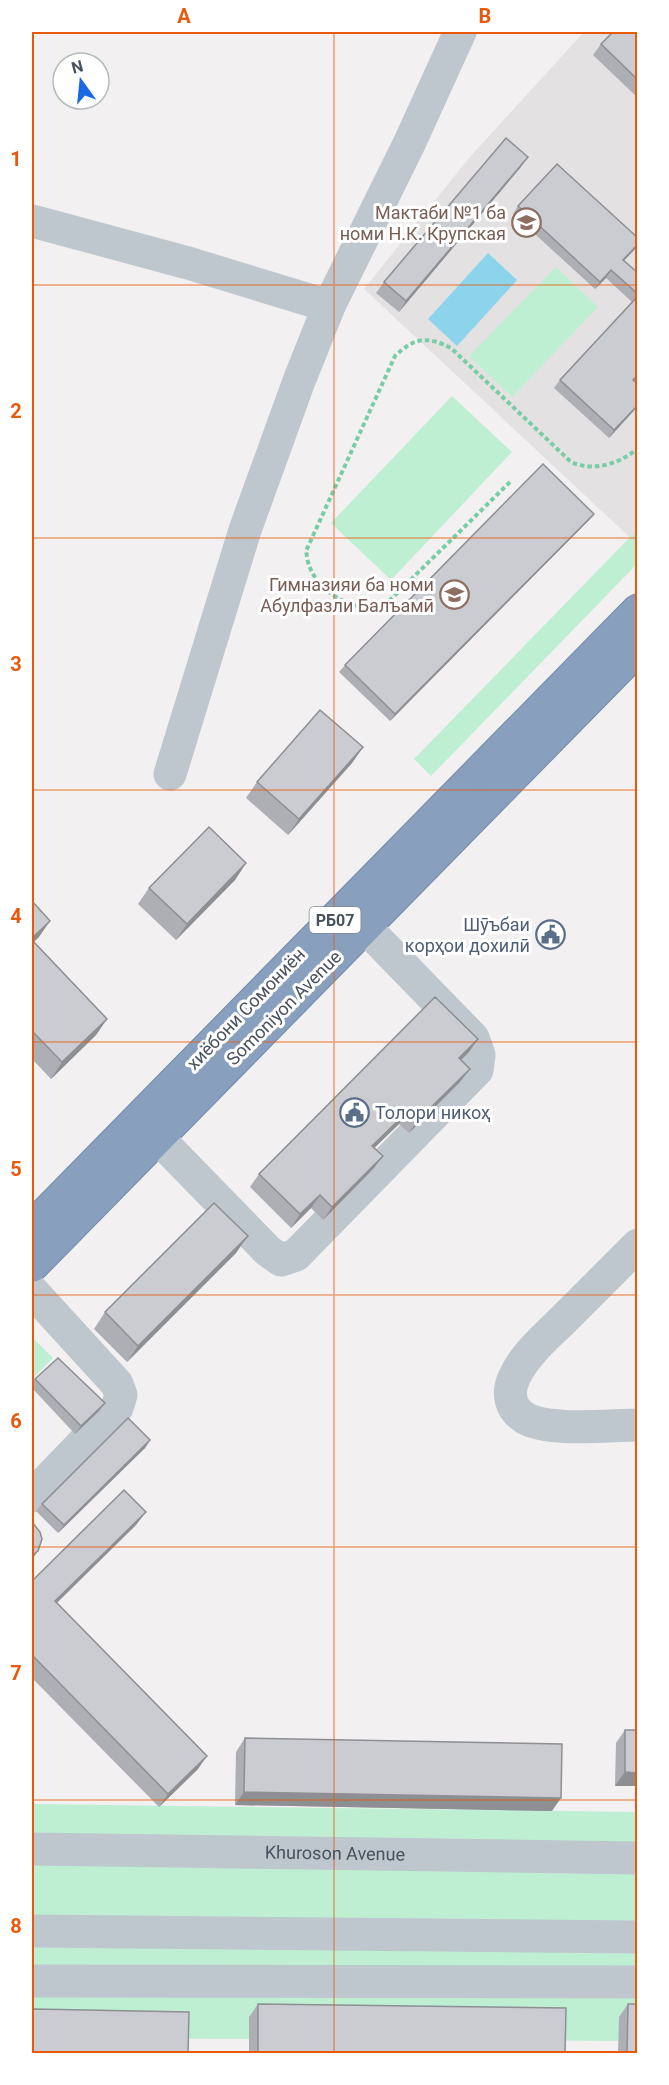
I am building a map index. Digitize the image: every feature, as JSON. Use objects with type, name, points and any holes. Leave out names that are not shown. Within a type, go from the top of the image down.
[{"type":"highway","name":"хиёбони Сомониён","points":[[32,1228],[638,611]]},
{"type":"highway","name":"Somoniyon Avenue","points":[[32,1265],[638,648]]},
{"type":"street","points":[[170,774],[245,530],[299,381],[329,306],[409,144],[458,32]]},
{"type":"street","points":[[32,221],[188,263],[329,306]]},
{"type":"street","points":[[157,1137],[268,1251],[281,1260],[296,1255],[477,1070],[479,1055],[473,1038],[364,926]]},
{"type":"street","points":[[638,1245],[529,1354],[513,1379],[510,1396],[516,1410],[525,1418],[539,1423],[553,1426],[638,1425]]},
{"type":"street","points":[[32,1292],[117,1384],[121,1395],[117,1408],[32,1496]]},
{"type":"street","name":"Khuroson Avenue","points":[[32,1849],[638,1858]]},
{"type":"street","points":[[32,1931],[638,1937]]},
{"type":"street","points":[[32,1980],[638,1982]]},
{"type":"path","points":[[510,482],[385,605],[357,606],[341,600],[320,583],[308,564],[306,551],[395,356],[414,342],[437,341],[451,348],[570,462],[587,467],[612,464],[629,456],[638,448]]},
{"type":"shaded area","name":"Мактаби №1 ба номи Н.К. Крупская","points":[[584,32],[637,32],[637,544],[364,289],[469,158]]},
{"type":"green space","points":[[556,267],[598,307],[512,397],[469,356]]},
{"type":"green space","points":[[452,396],[512,452],[391,580],[331,523]]},
{"type":"green space","points":[[637,530],[637,564],[431,776],[414,759]]},
{"type":"green space","points":[[32,1337],[53,1358],[32,1379]]},
{"type":"green space","points":[[32,1804],[637,1812],[637,2041],[32,2038]]},
{"type":"water","points":[[488,253],[517,280],[457,346],[428,319]]},
{"type":"building","points":[[613,32],[638,32],[638,80],[601,44]]},
{"type":"building","points":[[506,138],[528,157],[406,301],[384,282]]},
{"type":"building","points":[[557,164],[638,238],[638,244],[623,260],[638,273],[638,294],[611,270],[600,282],[518,206]]},
{"type":"building","points":[[638,296],[638,375],[633,380],[638,384],[638,405],[614,430],[560,380]]},
{"type":"building","points":[[543,464],[594,514],[395,714],[345,665]]},
{"type":"building","points":[[320,710],[363,747],[299,819],[257,782]]},
{"type":"building","points":[[209,827],[246,863],[187,924],[149,888]]},
{"type":"building","points":[[32,901],[50,921],[32,938]]},
{"type":"building","points":[[32,940],[107,1019],[62,1062],[32,1031]]},
{"type":"building","points":[[435,997],[478,1039],[459,1058],[470,1069],[418,1120],[408,1111],[372,1146],[383,1156],[332,1207],[320,1195],[300,1214],[259,1174]]},
{"type":"building","points":[[214,1203],[248,1236],[138,1346],[105,1312]]},
{"type":"building","points":[[58,1358],[105,1403],[81,1426],[35,1379]]},
{"type":"building","points":[[128,1418],[150,1440],[64,1525],[42,1504]]},
{"type":"building","points":[[124,1490],[146,1512],[55,1601],[207,1756],[168,1794],[32,1655],[32,1581]]},
{"type":"building","points":[[32,1522],[40,1532],[42,1539],[38,1551],[32,1555]]},
{"type":"building","points":[[625,1730],[638,1730],[638,1773],[625,1772]]},
{"type":"building","points":[[245,1738],[562,1744],[561,1798],[244,1792]]},
{"type":"building","points":[[258,2004],[566,2008],[565,2054],[258,2054]]},
{"type":"building","points":[[628,2004],[638,2004],[638,2054],[627,2054]]},
{"type":"building","points":[[33,2009],[189,2012],[188,2054],[32,2054]]},
{"type":"place","name":"Мактаби №1 ба номи Н.К. Крупская","points":[[527,223]]},
{"type":"place","name":"Гимназияи ба номи Абулфазли Балъамӣ","points":[[455,595]]},
{"type":"place","name":"Шӯъбаи корҳои дохилӣ","points":[[551,935]]},
{"type":"place","name":"Толори никоҳ","points":[[354,1113]]}]
